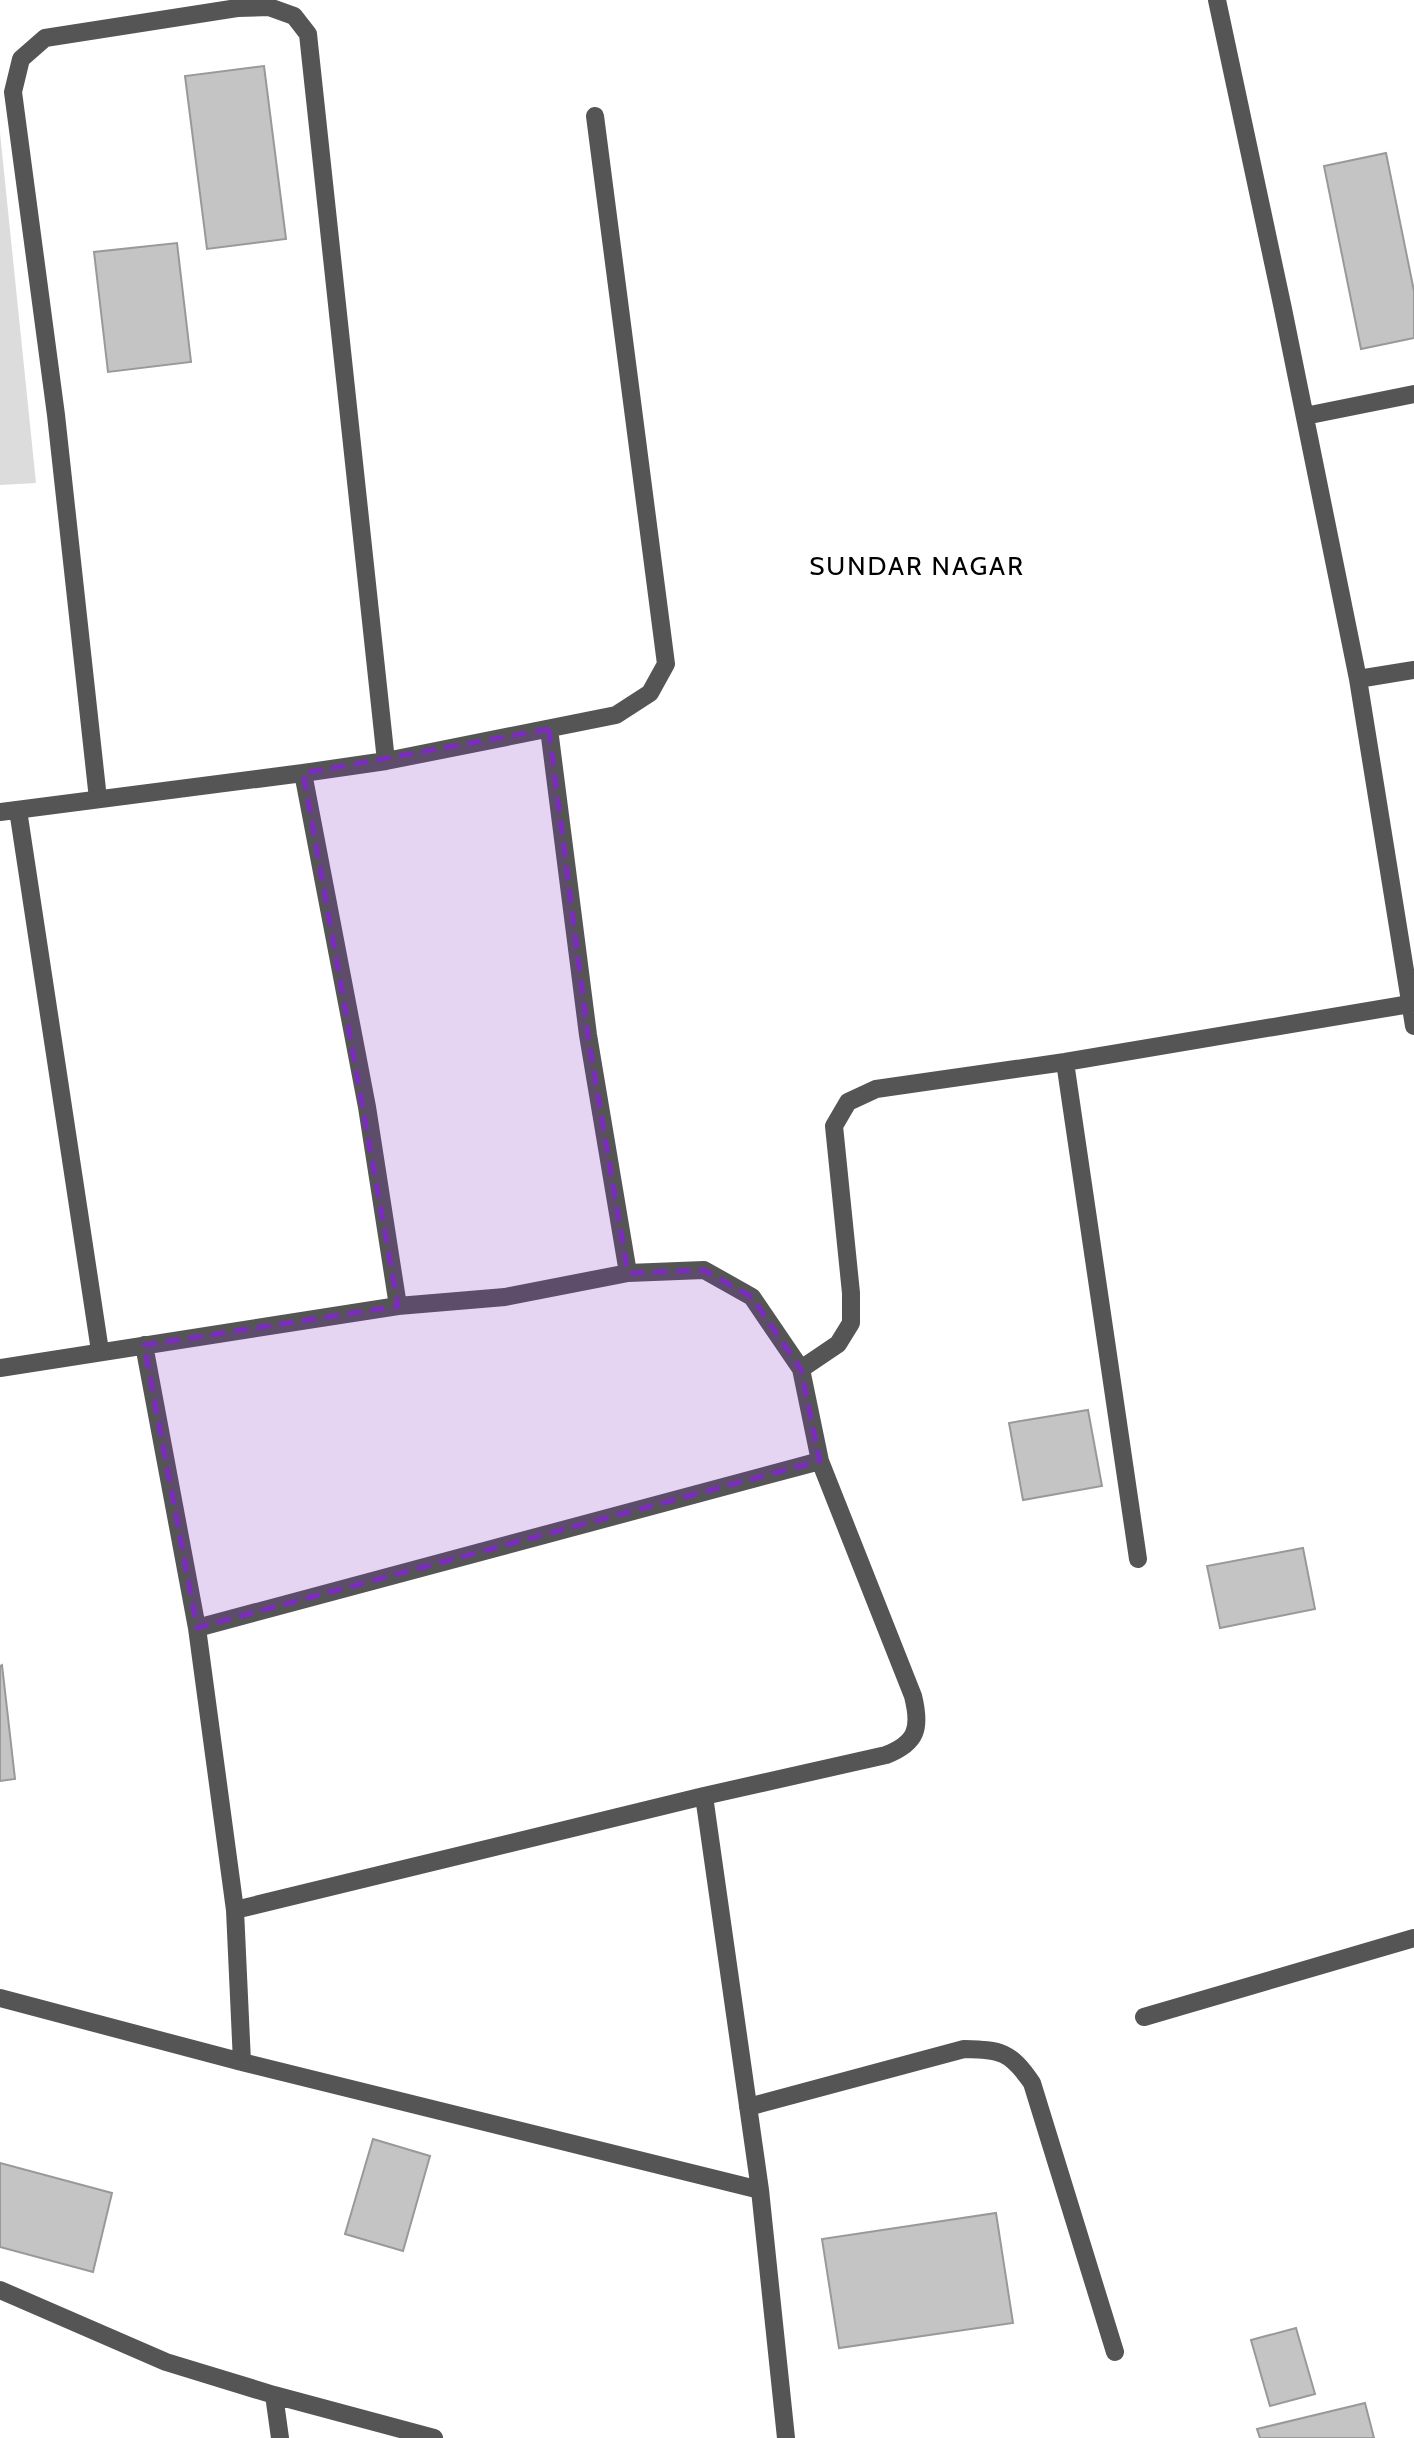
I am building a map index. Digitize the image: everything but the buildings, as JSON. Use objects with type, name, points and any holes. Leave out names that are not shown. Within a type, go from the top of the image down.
[{"type":"street","points":[[1217,0],[1358,679],[1409,968],[1414,1026]]},
{"type":"street","points":[[98,799],[56,415],[13,92],[21,59],[45,38],[237,8],[269,7],[294,16],[308,34],[386,761]]},
{"type":"street","points":[[100,1351],[9,811],[386,761],[616,715],[650,693],[666,664],[596,116]]},
{"type":"street","points":[[1304,416],[1414,394]]},
{"type":"street","points":[[1358,679],[1414,670]]},
{"type":"street","points":[[549,729],[589,1035],[628,1273]]},
{"type":"street","points":[[303,772],[367,1107],[398,1306]]},
{"type":"street","points":[[801,1369],[838,1344],[852,1323],[834,1126],[848,1102],[876,1089],[1065,1062],[1410,1004]]},
{"type":"street","points":[[1065,1062],[1138,1559]]},
{"type":"street","points":[[0,1368],[398,1306],[505,1297],[628,1273],[704,1269],[752,1297],[801,1369],[820,1461],[913,1696],[918,1717],[914,1734],[904,1748],[886,1755],[704,1796],[235,1910]]},
{"type":"street","points":[[144,1345],[197,1628],[235,1910],[242,2062]]},
{"type":"street","points":[[197,1628],[820,1461]]},
{"type":"street","points":[[704,1796],[760,2190],[786,2438]]},
{"type":"street","points":[[1144,2017],[1414,1938]]},
{"type":"street","points":[[0,1998],[242,2062],[760,2190]]},
{"type":"street","points":[[748,2107],[964,2049],[998,2050],[1009,2057],[1020,2065],[1032,2083],[1115,2352]]},
{"type":"street","points":[[0,2290],[166,2362],[274,2395],[434,2438]]},
{"type":"street","points":[[274,2395],[280,2438]]},
{"type":"highlighted area","points":[[549,729],[588,1035],[628,1273],[704,1270],[752,1297],[801,1369],[820,1461],[197,1628],[144,1345],[398,1306],[303,773]]},
{"type":"shaded area","points":[[0,133],[36,483],[0,485]]},
{"type":"district","name":"SUNDAR NAGAR","points":[[917,566]]}]
